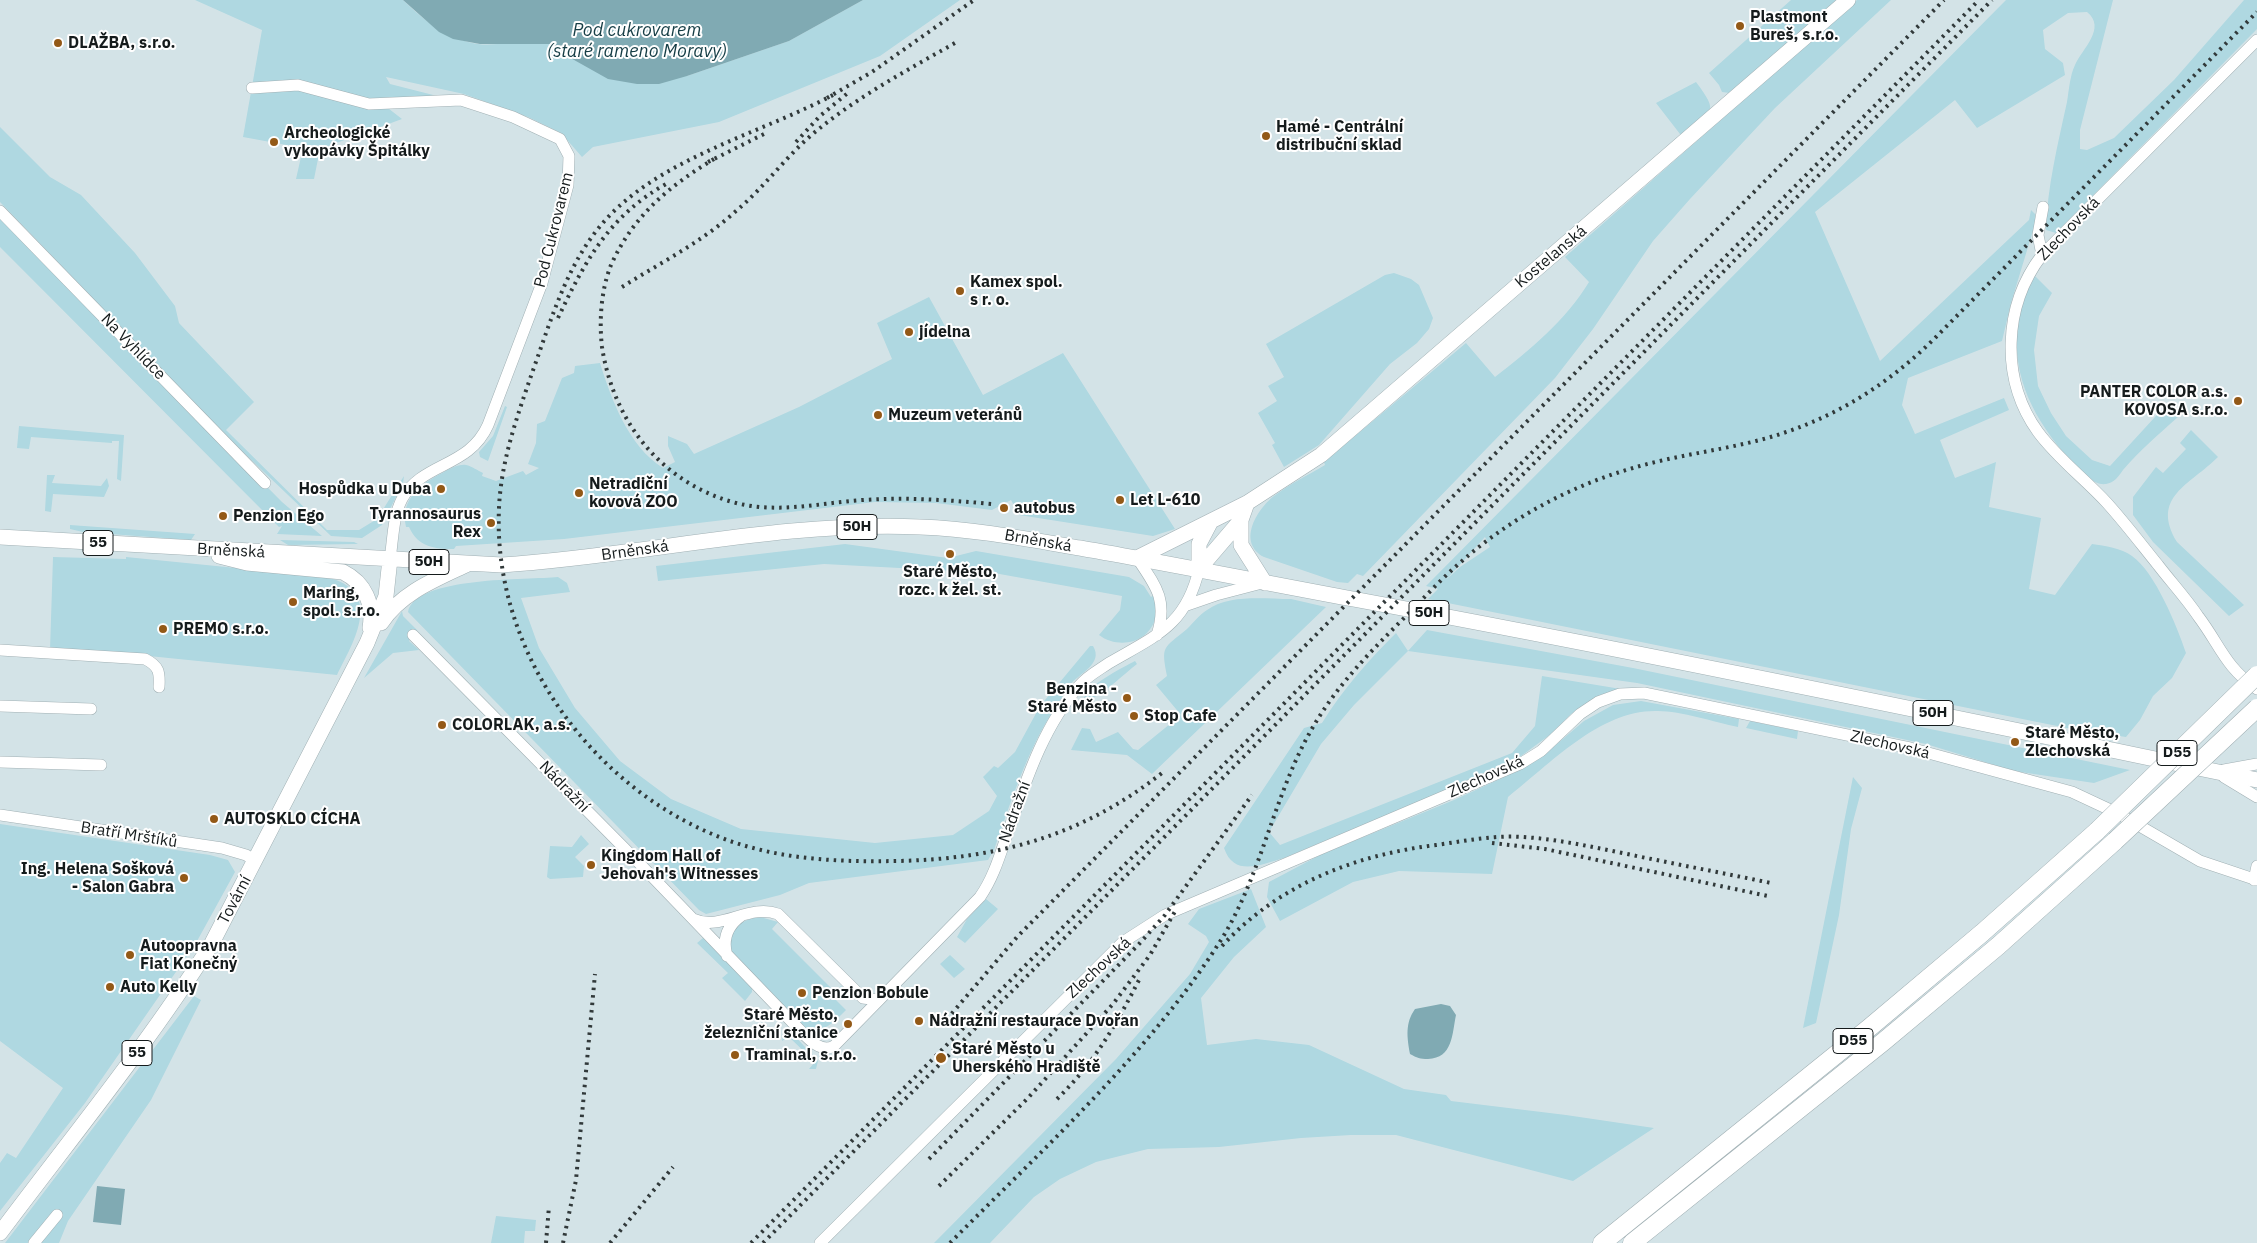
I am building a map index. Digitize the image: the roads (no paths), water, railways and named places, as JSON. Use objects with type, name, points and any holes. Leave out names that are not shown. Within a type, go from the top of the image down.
[{"type":"highway","name":"D55","points":[[1602,1243],[1869,1028],[1982,933],[2097,831],[2257,675]]},
{"type":"highway","name":"D55","points":[[1632,1243],[1883,1042],[1998,946],[2115,841],[2257,708]]},
{"type":"main road","name":"Kostelanská","points":[[1137,558],[1247,503],[1321,456],[1848,0]]},
{"type":"main road","points":[[1247,503],[1241,520],[1241,545],[1265,583]]},
{"type":"main road","points":[[1199,569],[1241,520]]},
{"type":"main road","points":[[1199,569],[1199,544],[1210,523]]},
{"type":"main road","name":"Brněnská","points":[[0,537],[469,564],[502,564],[557,561],[774,532],[890,526],[980,531],[1199,569],[1265,583]]},
{"type":"main road","name":"55","points":[[196,549],[236,561],[332,570],[348,575],[362,589],[369,603],[371,618],[367,643]]},
{"type":"main road","name":"Tovární","points":[[0,1233],[120,1075],[184,987],[212,943],[367,643],[386,596],[390,559]]},
{"type":"main road","name":"55","points":[[367,643],[396,605],[420,587],[469,564]]},
{"type":"main road","name":"50H","points":[[1265,583],[1514,629],[2257,780]]},
{"type":"street","name":"Zlechovská","points":[[2257,40],[2042,255],[2031,270],[2021,293],[2011,331],[2011,352],[2015,380],[2022,403],[2039,433],[2108,504],[2199,617],[2232,669],[2257,689]]},
{"type":"street","name":"Pod Cukrovarem","points":[[252,88],[298,85],[368,104],[461,100],[513,117],[555,135],[560,139],[569,156],[568,185],[542,283],[488,425],[480,442],[472,450],[418,480],[407,491],[398,511],[390,559]]},
{"type":"street","points":[[2042,255],[2038,235],[2043,207]]},
{"type":"street","name":"Na Vyhlídce","points":[[0,211],[265,483]]},
{"type":"street","points":[[1137,558],[1160,596],[1162,613],[1157,635]]},
{"type":"street","name":"Nádražní","points":[[1187,605],[1199,569]]},
{"type":"street","name":"Nádražní","points":[[413,635],[792,1022],[817,1045],[829,1049],[976,902],[988,885],[1035,760],[1071,696],[1087,678],[1157,635],[1187,605],[1216,595],[1265,583]]},
{"type":"street","points":[[0,650],[145,659],[154,663],[158,668],[159,687]]},
{"type":"street","name":"Zlechovská","points":[[820,1243],[1124,942],[1170,913],[1520,764],[1541,751],[1580,714],[1598,702],[1620,694],[1644,693],[1910,748],[2072,792],[2119,814],[2200,861],[2256,880],[2257,866]]},
{"type":"street","points":[[0,706],[91,709]]},
{"type":"street","points":[[0,762],[101,765]]},
{"type":"street","points":[[2211,771],[2238,769],[2257,764]]},
{"type":"street","points":[[2211,771],[2230,779],[2257,797]]},
{"type":"street","name":"Bratří Mrštíků","points":[[0,815],[222,848],[246,855],[256,861]]},
{"type":"street","points":[[692,918],[702,923],[713,923],[763,911],[778,914],[864,998],[879,1000]]},
{"type":"street","points":[[727,956],[725,942],[728,930],[730,925],[742,916]]},
{"type":"street","points":[[34,1243],[57,1215]]},
{"type":"water","name":"Pod cukrovarem (staré rameno Moravy)","points":[[403,0],[863,0],[789,41],[659,84],[637,84],[608,79],[567,56],[551,44],[480,44],[453,39],[439,32]]},
{"type":"water","points":[[1441,1004],[1450,1006],[1456,1015],[1452,1037],[1447,1050],[1436,1058],[1428,1059],[1410,1054],[1408,1030],[1415,1009]]},
{"type":"water","points":[[97,1186],[125,1189],[121,1225],[93,1222]]},
{"type":"railway","points":[[827,98],[872,72],[974,0]]},
{"type":"railway","points":[[942,1025],[1017,937],[1944,0]]},
{"type":"railway","points":[[751,1243],[1979,0]]},
{"type":"railway","points":[[763,1243],[1992,0]]},
{"type":"railway","points":[[950,1243],[1094,1098],[1129,1060],[1193,981],[1221,940],[1247,890],[1286,785],[1309,734],[1319,717],[1341,686],[1366,657],[1448,574],[1481,545],[1521,517],[1564,494],[1610,475],[1648,464],[1741,445],[1782,433],[1831,414],[1875,388],[1917,355],[1936,337],[2257,12]]},
{"type":"railway","points":[[622,287],[709,233],[723,222],[747,201],[809,137],[852,104],[955,43]]},
{"type":"railway","points":[[796,142],[820,116],[849,92]]},
{"type":"railway","points":[[833,95],[690,159],[637,191],[598,228],[574,266],[555,308],[521,406],[506,456],[500,491],[501,562],[513,614],[533,664],[561,711],[596,753],[636,789],[681,819],[730,841],[792,856],[813,859],[897,861],[970,855],[1004,849],[1070,828],[1132,795],[1162,773]]},
{"type":"railway","points":[[708,162],[764,134]]},
{"type":"railway","points":[[714,159],[667,191],[641,217],[620,247],[611,265],[605,285],[601,327],[602,347],[608,373],[616,398],[628,422],[643,443],[661,462],[681,478],[704,491],[729,501],[746,505],[779,508],[863,500],[896,499],[992,504]]},
{"type":"railway","points":[[558,318],[589,259],[614,225],[629,210],[666,184]]},
{"type":"railway","points":[[929,1159],[1165,915],[1252,795]]},
{"type":"railway","points":[[1222,946],[1244,924],[1268,905],[1293,889],[1320,876],[1376,856],[1479,839],[1511,837],[1562,841],[1771,883]]},
{"type":"railway","points":[[1492,843],[1545,849],[1768,896]]},
{"type":"railway","points":[[939,1186],[1028,1098],[1113,1004],[1150,955],[1177,908]]},
{"type":"railway","points":[[563,1243],[576,1180],[595,974]]},
{"type":"railway","points":[[1057,1099],[1094,1057],[1122,1012],[1140,978]]},
{"type":"railway","points":[[610,1243],[673,1167]]},
{"type":"railway","points":[[546,1243],[549,1206]]},
{"type":"place","name":"Plastmont Bureš, s.r.o.","points":[[1740,26]]},
{"type":"place","name":"DLAŽBA, s.r.o.","points":[[58,43]]},
{"type":"place","name":"Hamé - Centrální distribuční sklad","points":[[1266,136]]},
{"type":"place","name":"Archeologické vykopávky Špitálky","points":[[274,142]]},
{"type":"place","name":"Kamex spol. s r. o.","points":[[960,291]]},
{"type":"place","name":"jídelna","points":[[909,332]]},
{"type":"place","name":"PANTER COLOR a.s. KOVOSA s.r.o.","points":[[2238,401]]},
{"type":"place","name":"Muzeum veteránů","points":[[878,415]]},
{"type":"place","name":"Hospůdka u Duba","points":[[441,489]]},
{"type":"place","name":"Netradiční kovová ZOO","points":[[579,493]]},
{"type":"place","name":"Let L-610","points":[[1120,500]]},
{"type":"place","name":"autobus","points":[[1004,508]]},
{"type":"place","name":"Penzion Ego","points":[[223,516]]},
{"type":"place","name":"Tyrannosaurus Rex","points":[[491,523]]},
{"type":"place","name":"Staré Město, rozc. k žel. st.","points":[[950,554]]},
{"type":"place","name":"Maring, spol. s.r.o.","points":[[293,602]]},
{"type":"place","name":"PREMO s.r.o.","points":[[163,629]]},
{"type":"place","name":"Benzina - Staré Město","points":[[1127,698]]},
{"type":"place","name":"Stop Cafe","points":[[1134,716]]},
{"type":"place","name":"COLORLAK, a.s.","points":[[442,725]]},
{"type":"place","name":"Staré Město, Zlechovská","points":[[2015,742]]},
{"type":"place","name":"AUTOSKLO CÍCHA","points":[[214,819]]},
{"type":"place","name":"Kingdom Hall of Jehovah's Witnesses","points":[[591,865]]},
{"type":"place","name":"Ing. Helena Sošková - Salon Gabra","points":[[184,878]]},
{"type":"place","name":"Autoopravna Fiat Konečný","points":[[130,955]]},
{"type":"place","name":"Auto Kelly","points":[[110,987]]},
{"type":"place","name":"Penzion Bobule","points":[[802,993]]},
{"type":"place","name":"Nádražní restaurace Dvořan","points":[[919,1021]]},
{"type":"place","name":"Staré Město, železniční stanice","points":[[848,1024]]},
{"type":"place","name":"Traminal, s.r.o.","points":[[735,1055]]},
{"type":"place","name":"Staré Město u Uherského Hradiště","points":[[941,1058]]}]
